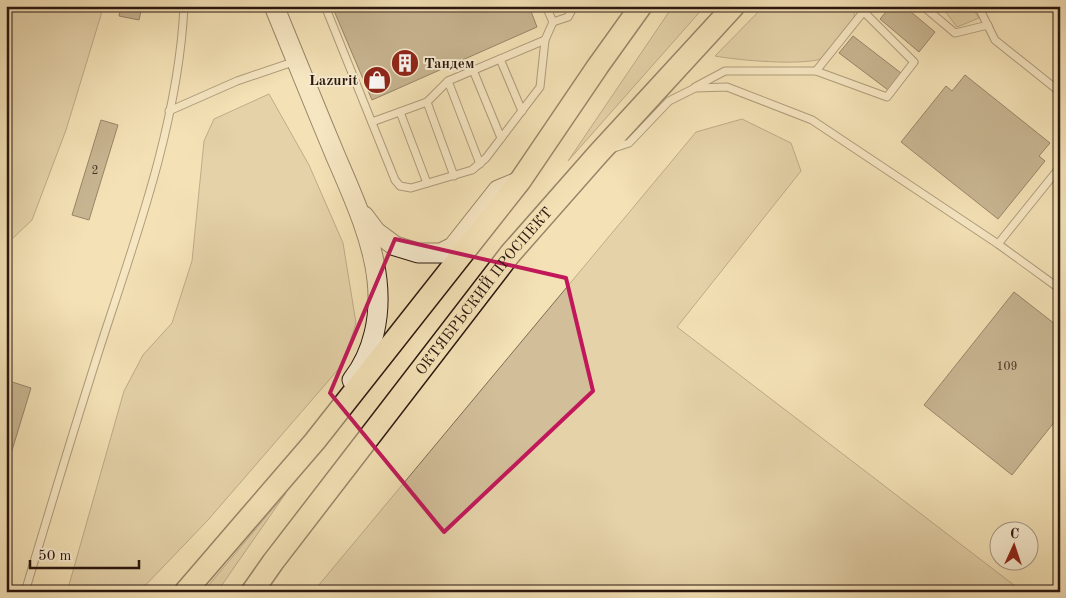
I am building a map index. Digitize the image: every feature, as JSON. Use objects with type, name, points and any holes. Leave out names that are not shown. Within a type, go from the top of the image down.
[{"type":"main road","points":[[274,6],[355,202],[376,271],[378,293],[376,322],[364,364],[329,410],[315,440]]},
{"type":"main road","points":[[185,592],[315,440],[520,181],[641,6]]},
{"type":"main road","name":"ОКТЯБРЬСКИЙ ПРОСПЕКТ","points":[[252,592],[279,554],[510,254],[598,154],[734,6]]},
{"type":"main road","points":[[355,202],[370,226],[388,242],[410,252],[441,253],[453,247],[498,190],[520,181]]},
{"type":"lane","points":[[25,592],[140,224],[175,82],[184,6]]},
{"type":"lane","points":[[325,6],[394,180],[400,186],[411,188],[472,170],[480,164],[540,87],[545,40],[553,22],[546,6]]},
{"type":"lane","points":[[553,22],[568,17],[574,6]]},
{"type":"lane","points":[[923,6],[955,33],[988,25]]},
{"type":"lane","points":[[978,6],[995,40],[1060,92]]},
{"type":"lane","points":[[598,154],[629,143],[669,101],[725,71],[816,71],[887,96],[914,62],[866,9],[816,71]]},
{"type":"lane","points":[[372,122],[427,102],[448,81],[545,40]]},
{"type":"lane","points":[[500,59],[522,111]]},
{"type":"lane","points":[[169,111],[237,81],[296,61]]},
{"type":"lane","points":[[473,70],[501,138]]},
{"type":"lane","points":[[448,81],[480,164]]},
{"type":"lane","points":[[695,88],[727,87],[812,120],[998,244],[1060,290]]},
{"type":"lane","points":[[427,102],[454,176]]},
{"type":"lane","points":[[400,112],[427,183]]},
{"type":"lane","points":[[998,244],[1060,167]]},
{"type":"highlighted area","points":[[395,239],[566,278],[593,391],[444,532],[330,393]]},
{"type":"shaded area","points":[[6,6],[103,6],[66,130],[32,220],[13,238],[6,240]]},
{"type":"shaded area","points":[[673,6],[705,6],[568,161]]},
{"type":"shaded area","points":[[764,6],[853,6],[854,19],[833,50],[826,57],[817,60],[772,62],[715,56]]},
{"type":"shaded area","points":[[941,6],[971,6],[979,18],[957,27]]},
{"type":"shaded area","points":[[269,94],[309,165],[343,243],[356,323],[343,364],[208,520],[139,592],[67,592],[124,391],[143,355],[172,323],[192,261],[204,141],[214,119]]},
{"type":"shaded area","points":[[742,119],[791,143],[801,171],[677,327],[988,565],[988,570],[994,570],[1023,592],[313,592],[696,132]]},
{"type":"shaded area","points":[[286,493],[217,592],[203,592]]},
{"type":"building","points":[[121,6],[142,6],[139,20],[119,16]]},
{"type":"building","name":"Тандем","points":[[332,6],[529,6],[537,27],[372,100]]},
{"type":"building","points":[[891,6],[904,6],[935,32],[919,52],[880,19]]},
{"type":"building","points":[[853,36],[901,73],[888,90],[839,53]]},
{"type":"building","points":[[965,75],[1050,143],[1039,156],[1045,161],[998,219],[901,142],[946,86],[952,91]]},
{"type":"building","points":[[101,120],[118,125],[89,220],[72,215]]},
{"type":"building","points":[[1014,292],[1060,328],[1060,415],[1012,475],[924,405]]},
{"type":"building","points":[[6,380],[31,388],[6,470]]},
{"type":"place","name":"Тандем","points":[[405,63]]},
{"type":"place","name":"Lazurit","points":[[377,80]]}]
